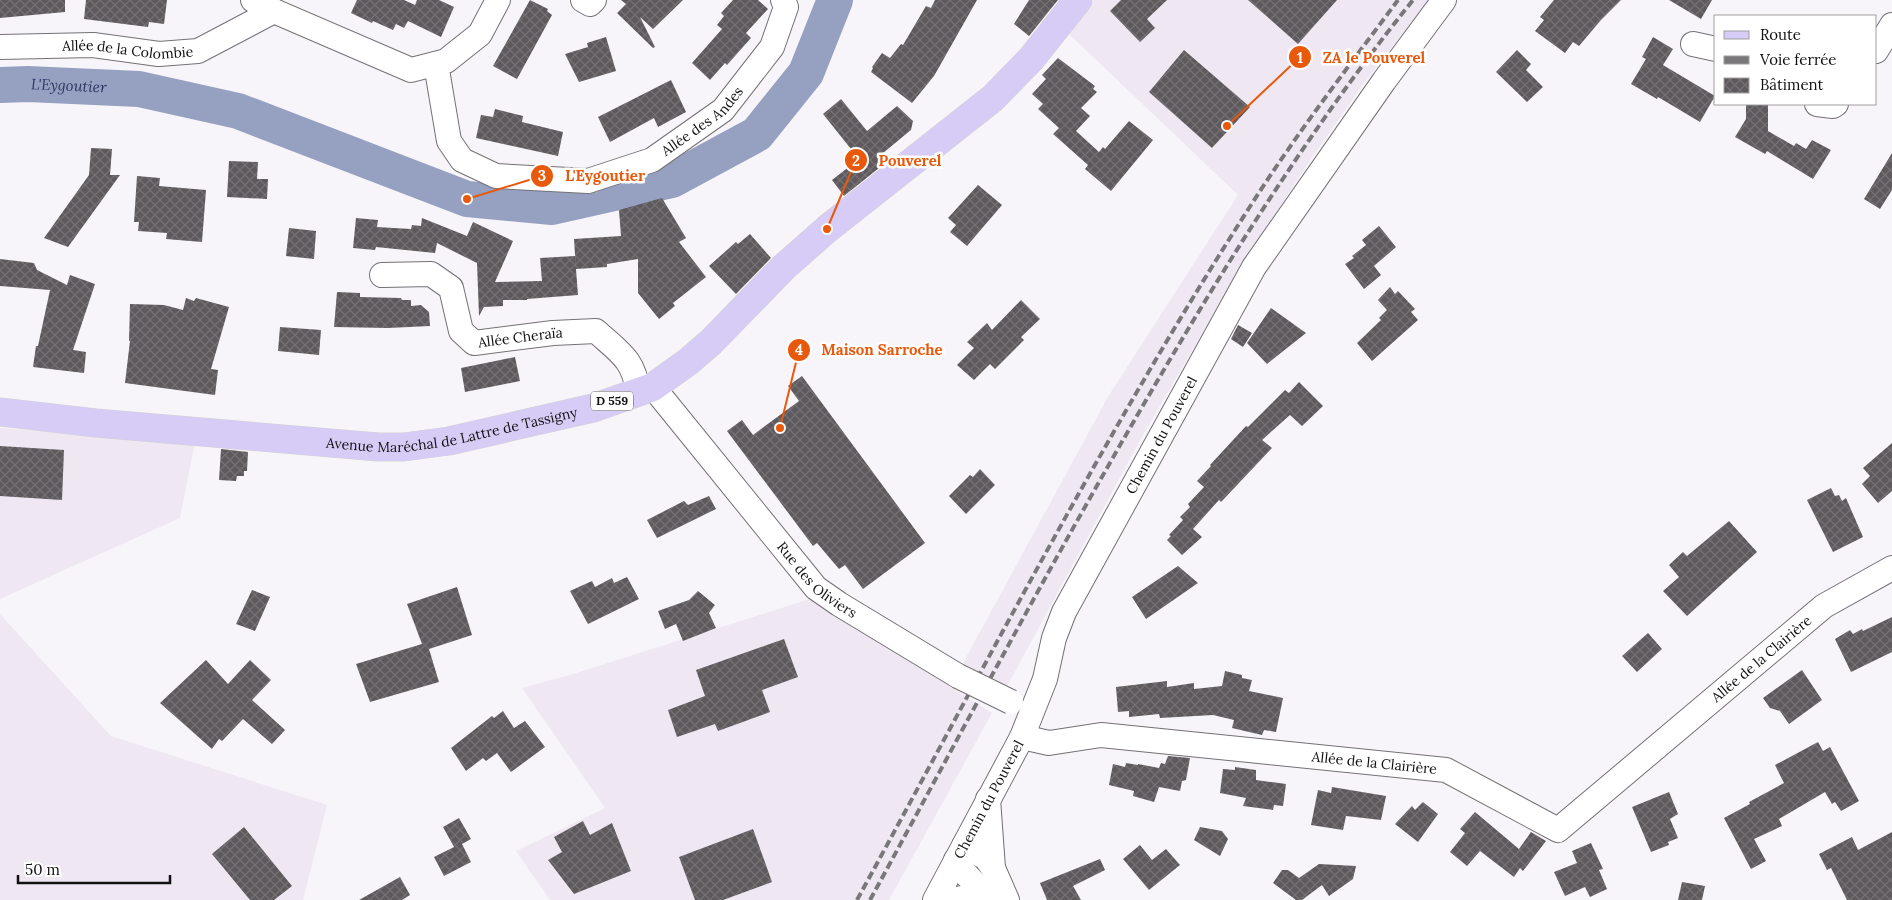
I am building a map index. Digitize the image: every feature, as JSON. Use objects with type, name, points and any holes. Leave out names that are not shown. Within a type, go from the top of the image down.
[{"type":"main road","name":"Avenue Maréchal de Lattre de Tassigny","points":[[0,412],[106,424],[378,447],[404,447],[449,441],[583,410],[645,390],[689,361],[711,342],[784,267],[828,229],[993,98],[1031,59],[1078,0]]},
{"type":"street","points":[[252,0],[411,70],[446,61],[480,34],[498,0]]},
{"type":"street","points":[[583,0],[590,4],[594,0]]},
{"type":"street","name":"Allée des Andes","points":[[436,64],[449,141],[462,160],[496,176],[588,181],[652,160],[723,110],[772,47],[786,8],[783,0]]},
{"type":"street","name":"Chemin du Pouverel","points":[[935,900],[1022,736],[1021,707],[1045,679],[1054,638],[1064,612],[1254,267],[1384,81],[1444,0]]},
{"type":"street","name":"Allée de la Colombie","points":[[0,47],[92,46],[159,54],[198,51],[274,11]]},
{"type":"street","points":[[1877,50],[1892,25]]},
{"type":"street","name":"Allée Cheraïa","points":[[382,275],[431,274],[451,288],[461,331],[474,343],[553,333],[596,331],[631,365],[636,378],[645,390]]},
{"type":"street","name":"Rue des Oliviers","points":[[645,390],[816,588],[958,676],[1021,707]]},
{"type":"street","name":"Allée de la Clairière","points":[[1022,736],[1049,743],[1101,736],[1446,770],[1558,830],[1824,606],[1892,568]]},
{"type":"street","points":[[988,799],[993,868]]},
{"type":"street","points":[[990,900],[963,871],[960,853],[986,858],[993,868],[1007,900]]},
{"type":"street","points":[[950,900],[968,897],[984,900]]},
{"type":"shaded area","points":[[1094,0],[1429,0],[1364,83],[1307,165],[1239,270],[1143,435],[1005,690],[963,663],[1109,395],[1238,195],[1069,34]]},
{"type":"shaded area","points":[[0,428],[195,442],[180,518],[0,599]]},
{"type":"shaded area","points":[[810,599],[992,713],[889,900],[550,900],[516,851],[605,808],[522,688],[570,675]]},
{"type":"shaded area","points":[[0,614],[111,736],[327,805],[303,900],[0,900]]},
{"type":"building","points":[[0,0],[65,0],[65,12],[0,18]]},
{"type":"building","points":[[86,0],[167,0],[164,24],[149,22],[148,27],[84,19]]},
{"type":"building","points":[[357,0],[404,0],[415,5],[417,0],[439,0],[454,7],[441,37],[408,21],[404,28],[396,24],[393,30],[373,21],[372,23],[351,13]]},
{"type":"building","points":[[530,0],[548,9],[547,11],[552,15],[517,79],[493,66]]},
{"type":"building","points":[[621,0],[683,0],[653,29],[640,17],[655,47],[653,48],[617,13],[626,4]]},
{"type":"building","points":[[733,0],[758,0],[768,9],[746,33],[751,38],[727,65],[725,63],[710,80],[692,63],[722,29],[717,25],[724,16],[721,13]]},
{"type":"building","points":[[935,0],[977,0],[934,76],[912,103],[871,72],[872,67],[882,53],[890,58],[901,44],[903,45],[926,6],[931,8]]},
{"type":"building","points":[[1029,0],[1058,0],[1029,36],[1014,24]]},
{"type":"building","points":[[1121,0],[1167,0],[1147,19],[1155,28],[1140,42],[1110,11]]},
{"type":"building","points":[[1248,0],[1337,0],[1298,44]]},
{"type":"building","points":[[1554,0],[1621,0],[1579,46],[1573,42],[1565,53],[1535,31],[1544,20],[1540,17]]},
{"type":"building","points":[[1669,0],[1712,0],[1701,19]]},
{"type":"building","points":[[606,37],[616,71],[579,82],[565,54],[588,47],[587,43]]},
{"type":"building","points":[[1653,37],[1673,49],[1663,65],[1714,95],[1700,122],[1658,97],[1657,99],[1631,84],[1646,59],[1642,57]]},
{"type":"building","points":[[1184,50],[1250,107],[1212,148],[1149,92]]},
{"type":"building","points":[[1517,50],[1531,64],[1526,70],[1543,87],[1527,102],[1496,72]]},
{"type":"building","points":[[1058,58],[1095,86],[1093,89],[1097,92],[1081,108],[1090,116],[1076,131],[1099,152],[1103,147],[1105,149],[1129,121],[1153,140],[1111,191],[1085,169],[1088,165],[1053,134],[1059,128],[1038,109],[1043,104],[1032,94],[1046,79],[1042,75]]},
{"type":"building","points":[[671,80],[686,112],[658,127],[654,118],[610,142],[598,117]]},
{"type":"building","points":[[841,99],[867,131],[897,106],[913,121],[911,130],[883,153],[889,160],[844,196],[832,180],[859,159],[823,114]]},
{"type":"building","points":[[1746,105],[1768,105],[1768,131],[1794,146],[1796,143],[1806,149],[1812,140],[1831,150],[1813,179],[1767,151],[1765,154],[1735,137],[1746,119]]},
{"type":"building","points":[[495,109],[523,116],[522,122],[563,132],[558,156],[476,138],[481,115],[493,117]]},
{"type":"building","points":[[91,148],[112,149],[110,175],[120,175],[68,247],[44,238],[89,175]]},
{"type":"building","points":[[1892,153],[1892,190],[1880,209],[1864,199]]},
{"type":"building","points":[[229,161],[258,162],[257,179],[268,179],[267,199],[227,197]]},
{"type":"building","points":[[137,176],[160,178],[159,186],[206,190],[202,242],[166,239],[167,233],[138,231],[139,222],[134,222]]},
{"type":"building","points":[[978,185],[1002,205],[967,246],[950,232],[956,225],[948,218]]},
{"type":"building","points":[[662,198],[686,238],[679,242],[706,277],[673,303],[675,306],[659,319],[638,293],[638,259],[607,264],[607,267],[576,269],[574,239],[621,236],[619,210]]},
{"type":"building","points":[[356,218],[378,220],[377,227],[411,229],[412,225],[421,226],[422,218],[467,236],[473,222],[513,241],[495,282],[542,281],[540,258],[575,256],[578,295],[527,300],[503,300],[503,306],[484,307],[479,316],[477,263],[437,243],[435,253],[376,247],[375,250],[353,248]]},
{"type":"building","points":[[1379,226],[1396,247],[1374,266],[1381,275],[1364,289],[1345,264],[1354,258],[1352,256],[1366,245],[1362,240]]},
{"type":"building","points":[[289,228],[316,231],[314,259],[286,256]]},
{"type":"building","points":[[750,234],[771,258],[736,294],[709,266],[736,242],[738,244]]},
{"type":"building","points":[[0,259],[34,263],[37,270],[67,285],[70,275],[95,284],[73,350],[86,352],[84,373],[33,367],[36,346],[38,346],[50,290],[0,286]]},
{"type":"building","points":[[1390,287],[1395,294],[1398,291],[1415,309],[1411,312],[1418,320],[1372,361],[1357,343],[1381,320],[1379,318],[1387,310],[1378,300]]},
{"type":"building","points":[[337,292],[360,293],[360,297],[411,300],[411,306],[421,305],[429,312],[430,326],[388,328],[334,327]]},
{"type":"building","points":[[186,298],[194,301],[196,298],[229,307],[211,369],[218,370],[215,395],[125,383],[130,341],[130,304],[164,305],[183,310]]},
{"type":"building","points":[[1021,300],[1040,319],[1021,337],[1024,340],[995,369],[990,364],[974,380],[957,365],[974,348],[967,342],[987,323],[992,330]]},
{"type":"building","points":[[1271,308],[1306,333],[1267,364],[1247,343]]},
{"type":"building","points":[[1238,325],[1252,333],[1243,347],[1231,339]]},
{"type":"building","points":[[280,327],[321,330],[319,355],[278,351]]},
{"type":"building","points":[[515,357],[520,381],[465,392],[461,368]]},
{"type":"building","points":[[802,376],[925,543],[863,589],[845,565],[839,569],[817,543],[813,546],[727,431],[742,420],[753,435],[799,401],[788,386]]},
{"type":"building","points":[[1299,382],[1323,406],[1302,426],[1290,415],[1262,440],[1272,448],[1221,502],[1219,500],[1193,529],[1202,537],[1182,555],[1167,540],[1171,536],[1169,535],[1183,520],[1180,517],[1190,507],[1188,504],[1204,487],[1197,481],[1246,426],[1248,427],[1285,390],[1289,393]]},
{"type":"building","points":[[1892,443],[1892,491],[1878,503],[1862,484],[1870,476],[1863,468]]},
{"type":"building","points":[[0,446],[64,450],[62,500],[0,496]]},
{"type":"building","points":[[221,449],[248,452],[247,471],[244,471],[244,476],[237,476],[236,481],[219,480]]},
{"type":"building","points":[[980,469],[995,485],[966,514],[949,496],[970,475],[973,477]]},
{"type":"building","points":[[1831,488],[1835,496],[1839,495],[1842,501],[1846,498],[1863,537],[1833,552],[1807,500]]},
{"type":"building","points":[[709,496],[716,509],[657,538],[647,520],[684,501],[688,505]]},
{"type":"building","points":[[1729,521],[1757,552],[1687,616],[1663,591],[1679,577],[1669,565],[1683,552],[1687,556]]},
{"type":"building","points":[[1178,566],[1198,583],[1146,619],[1132,597]]},
{"type":"building","points":[[627,577],[639,599],[588,624],[570,591],[592,581],[595,587],[612,578],[614,583]]},
{"type":"building","points":[[457,587],[472,635],[429,649],[439,682],[370,702],[356,664],[422,644],[407,604]]},
{"type":"building","points":[[252,590],[270,597],[255,631],[236,624]]},
{"type":"building","points":[[698,591],[715,605],[709,613],[716,628],[683,641],[676,624],[665,629],[658,611],[689,600]]},
{"type":"building","points":[[1892,617],[1892,652],[1851,672],[1835,639],[1850,630],[1853,634],[1862,629],[1863,631]]},
{"type":"building","points":[[1648,633],[1662,649],[1637,672],[1622,656]]},
{"type":"building","points":[[784,639],[798,677],[762,690],[770,712],[718,731],[715,724],[677,737],[668,710],[705,696],[696,670]]},
{"type":"building","points":[[206,660],[228,684],[250,660],[271,680],[252,700],[285,730],[272,744],[243,719],[222,741],[219,739],[212,749],[160,703]]},
{"type":"building","points":[[1802,670],[1822,700],[1789,724],[1780,711],[1770,708],[1763,698]]},
{"type":"building","points":[[1225,671],[1242,675],[1242,678],[1252,680],[1249,691],[1283,698],[1276,732],[1264,730],[1262,735],[1232,728],[1234,720],[1213,715],[1160,718],[1159,714],[1129,717],[1129,711],[1118,712],[1116,687],[1167,681],[1167,687],[1194,683],[1194,689],[1222,686]]},
{"type":"building","points":[[503,711],[514,728],[525,721],[545,747],[511,772],[497,753],[486,761],[483,758],[466,771],[451,748],[492,716],[494,718]]},
{"type":"building","points":[[1818,742],[1823,751],[1830,747],[1859,801],[1841,811],[1835,802],[1832,804],[1825,792],[1779,819],[1782,826],[1754,839],[1766,861],[1751,869],[1724,818],[1784,783],[1775,765]]},
{"type":"building","points":[[1168,756],[1190,758],[1186,780],[1182,781],[1180,791],[1159,787],[1154,802],[1133,796],[1134,791],[1109,785],[1113,764],[1125,767],[1126,763],[1138,764],[1159,768],[1161,763],[1165,764]]},
{"type":"building","points":[[1235,767],[1256,770],[1256,780],[1286,784],[1283,806],[1274,805],[1273,810],[1243,806],[1246,798],[1220,793],[1223,769],[1235,770]]},
{"type":"building","points":[[1332,787],[1386,796],[1381,820],[1346,816],[1343,830],[1311,825],[1318,790],[1331,793]]},
{"type":"building","points":[[1669,792],[1678,814],[1670,819],[1678,838],[1668,842],[1669,845],[1651,852],[1632,807]]},
{"type":"building","points":[[1423,802],[1438,814],[1418,842],[1395,824],[1412,806],[1415,810]]},
{"type":"building","points":[[1475,812],[1519,849],[1531,832],[1546,841],[1523,871],[1520,868],[1514,877],[1480,851],[1467,866],[1450,852],[1465,833],[1460,829]]},
{"type":"building","points":[[459,818],[471,839],[462,844],[471,862],[444,876],[434,857],[454,847],[443,827]]},
{"type":"building","points":[[583,821],[590,835],[612,823],[631,871],[574,894],[548,860],[562,852],[554,837]]},
{"type":"building","points":[[244,827],[292,886],[274,900],[250,900],[212,854]]},
{"type":"building","points":[[1200,827],[1222,831],[1228,839],[1220,856],[1194,840]]},
{"type":"building","points":[[753,829],[772,882],[723,900],[695,900],[679,857]]},
{"type":"building","points":[[1892,832],[1892,900],[1847,900],[1831,868],[1827,870],[1819,854],[1852,837],[1858,850]]},
{"type":"building","points":[[1591,843],[1603,869],[1599,870],[1607,889],[1590,897],[1585,887],[1565,896],[1554,872],[1577,863],[1572,851]]},
{"type":"building","points":[[1140,845],[1152,860],[1166,849],[1180,865],[1149,890],[1123,859]]},
{"type":"building","points":[[1100,859],[1105,870],[1073,886],[1081,900],[1047,900],[1040,883]]},
{"type":"building","points":[[1319,864],[1356,866],[1353,879],[1329,896],[1322,885],[1302,900],[1296,900],[1273,883],[1282,870],[1288,870],[1299,878]]},
{"type":"building","points":[[400,877],[410,895],[402,900],[359,900]]},
{"type":"building","points":[[1682,882],[1705,886],[1702,900],[1678,900]]},
{"type":"waterway","name":"L'Eygoutier","points":[[0,85],[28,84],[139,89],[238,111],[467,199],[552,207],[672,180],[757,134],[806,73],[835,0]]},
{"type":"railway","points":[[857,900],[1003,630],[1154,362],[1278,164],[1328,93],[1398,0]]},
{"type":"railway","points":[[870,900],[1050,569],[1191,325],[1250,229],[1312,135],[1378,44],[1413,0]]},
{"type":"place","name":"ZA le Pouverel","points":[[1227,126]]},
{"type":"place","name":"L'Eygoutier","points":[[467,199]]},
{"type":"place","name":"Pouverel","points":[[827,229]]},
{"type":"place","name":"Maison Sarroche","points":[[780,428]]}]
